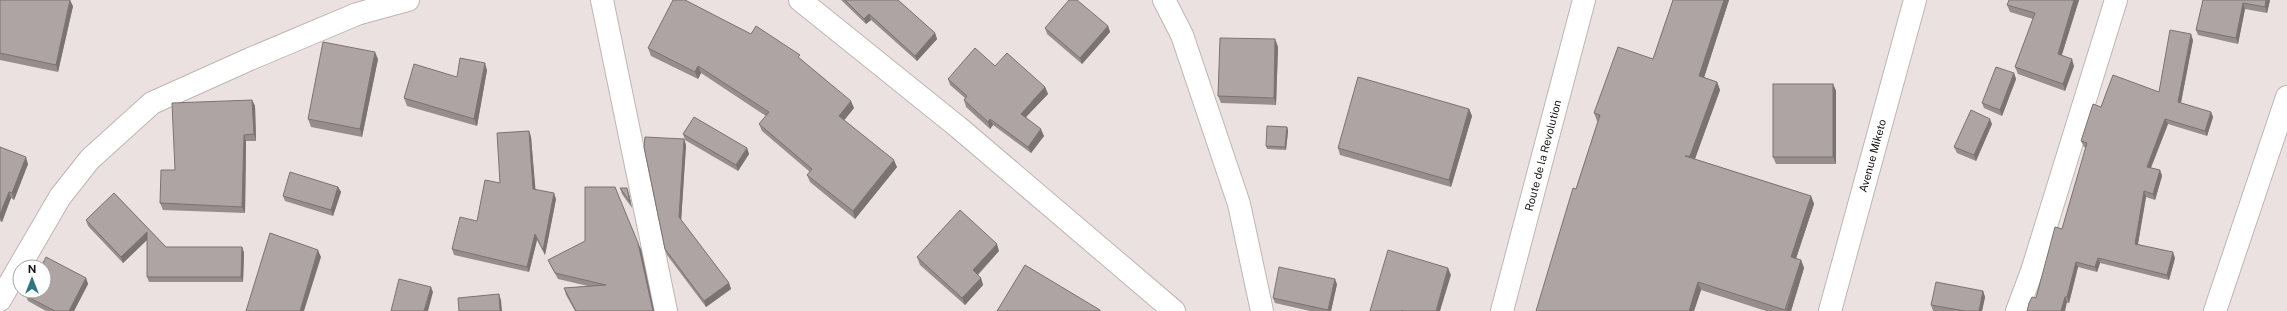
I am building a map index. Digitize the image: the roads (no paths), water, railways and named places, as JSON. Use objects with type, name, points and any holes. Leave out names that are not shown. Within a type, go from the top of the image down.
[{"type":"street","points":[[0,300],[60,197],[90,159],[152,103],[250,59],[357,14],[408,0]]},
{"type":"street","points":[[602,0],[666,311]]},
{"type":"street","points":[[800,0],[958,127],[1174,311]]},
{"type":"street","points":[[1164,0],[1182,35],[1238,204],[1262,311]]},
{"type":"street","name":"Route de la Revolution","points":[[1502,311],[1584,0]]},
{"type":"street","name":"Avenue Miketo","points":[[1830,311],[1915,0]]},
{"type":"street","points":[[2017,311],[2032,271],[2116,0]]},
{"type":"street","points":[[2215,311],[2287,97]]}]
